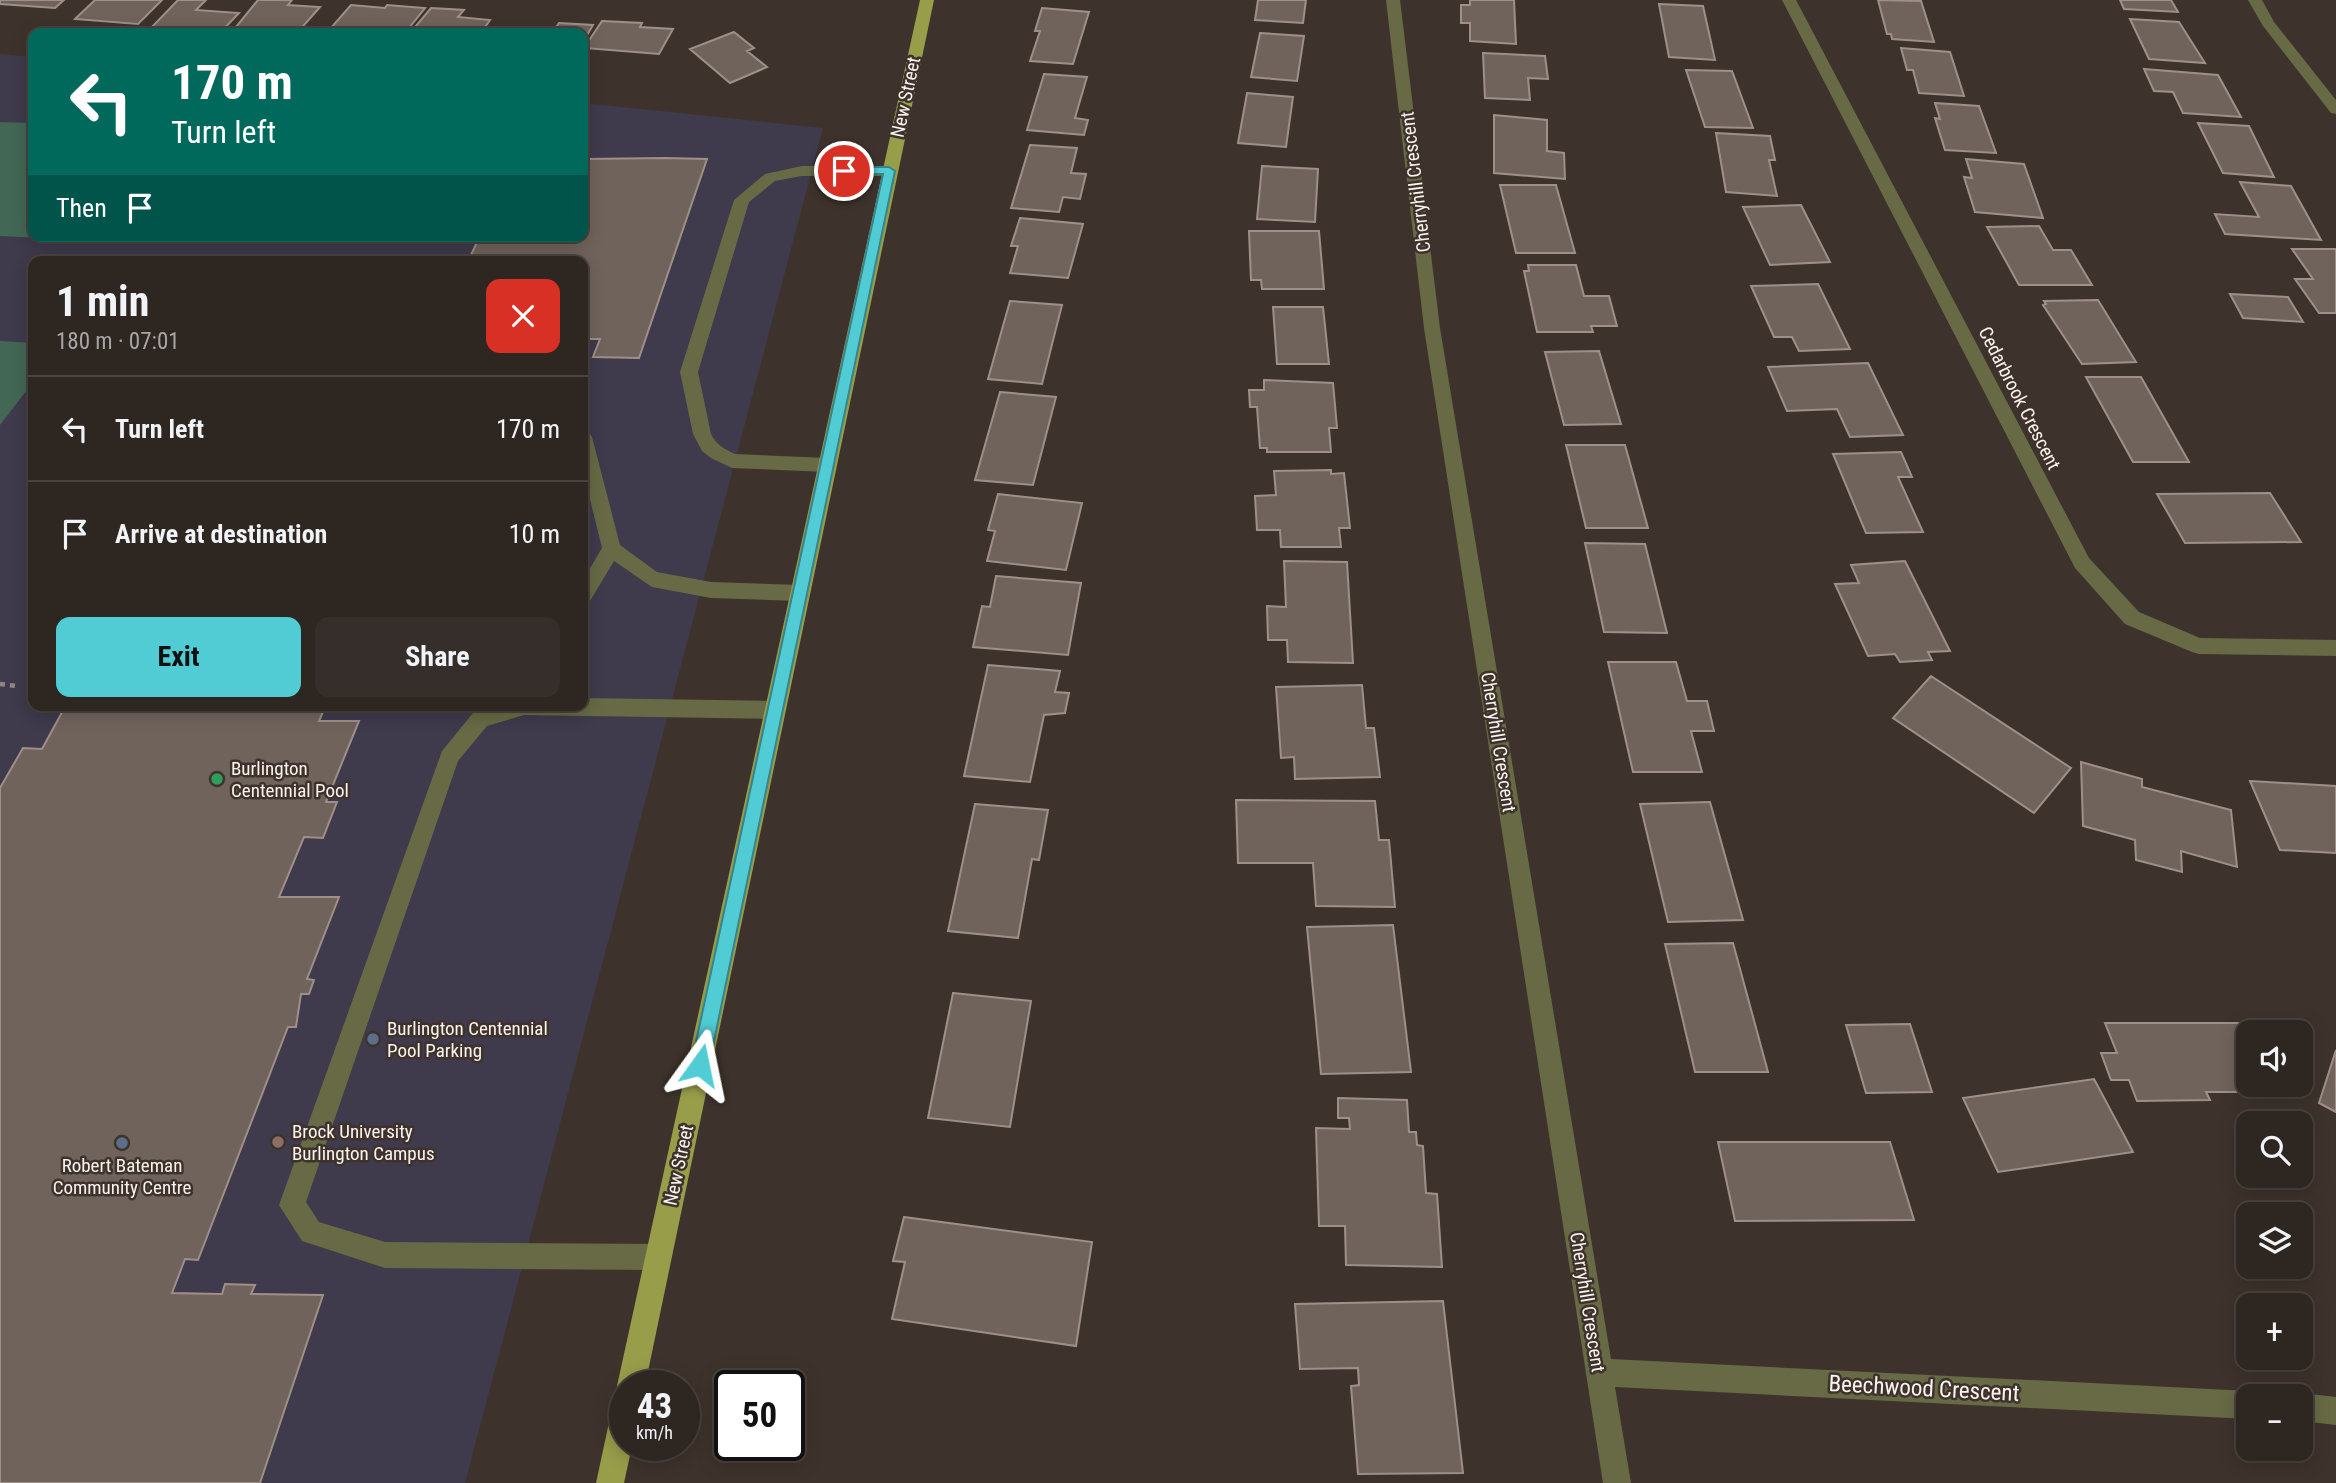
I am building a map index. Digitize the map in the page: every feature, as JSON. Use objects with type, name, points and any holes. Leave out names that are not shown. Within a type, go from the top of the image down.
[{"type":"main road","name":"New Street","points":[[634,1370],[927,0]]},
{"type":"main road","points":[[610,1483],[615,1461]]},
{"type":"street","name":"Cherryhill Crescent","points":[[1393,0],[1433,328],[1617,1483]]},
{"type":"street","name":"Cedarbrook Crescent","points":[[1789,0],[2082,564],[2132,618],[2199,646],[2336,648]]},
{"type":"street","points":[[2255,0],[2268,23],[2336,110]]},
{"type":"street","points":[[827,465],[732,461],[717,453],[708,446],[702,434],[689,372],[742,200],[770,177],[792,173],[889,171]]},
{"type":"street","points":[[588,456],[612,549],[652,579],[712,590],[800,593]]},
{"type":"street","points":[[588,588],[612,549]]},
{"type":"street","points":[[588,707],[776,710]]},
{"type":"street","points":[[507,711],[480,719],[449,757],[292,1205],[311,1232],[385,1255],[659,1256]]},
{"type":"street","name":"Beechwood Crescent","points":[[1599,1372],[2236,1404]]},
{"type":"street","points":[[2313,1408],[2336,1411]]},
{"type":"path","points":[[0,684],[17,686]]},
{"type":"shaded area","name":"Brock University Burlington Campus","points":[[0,54],[28,57],[28,242],[588,242],[588,104],[823,128],[465,1483],[0,1483]]},
{"type":"green space","points":[[0,122],[28,123],[28,237],[0,236]]},
{"type":"green space","points":[[0,341],[28,343],[28,389],[0,425]]},
{"type":"building","points":[[0,0],[64,0],[55,8],[0,4]]},
{"type":"building","points":[[95,0],[162,0],[138,24],[75,19]]},
{"type":"building","points":[[178,0],[206,0],[196,10],[239,13],[225,28],[151,28]]},
{"type":"building","points":[[258,0],[292,0],[288,5],[320,7],[302,28],[235,28]]},
{"type":"building","points":[[1258,0],[1306,0],[1303,23],[1255,20]]},
{"type":"building","points":[[1470,0],[1514,0],[1516,44],[1470,41],[1470,23],[1461,23],[1461,5],[1470,5]]},
{"type":"building","points":[[1878,0],[1921,1],[1934,42],[1892,39],[1891,34],[1887,34]]},
{"type":"building","points":[[2120,0],[2171,0],[2178,12],[2124,9]]},
{"type":"building","points":[[1659,4],[1703,6],[1715,60],[1669,57]]},
{"type":"building","points":[[351,5],[425,8],[409,28],[331,28]]},
{"type":"building","points":[[431,8],[464,10],[458,17],[490,20],[484,28],[414,28]]},
{"type":"building","points":[[1042,8],[1089,12],[1073,64],[1030,61],[1040,31],[1035,31]]},
{"type":"building","points":[[2130,19],[2179,22],[2205,63],[2149,59]]},
{"type":"building","points":[[602,21],[642,23],[640,27],[673,29],[659,54],[588,48],[588,42]]},
{"type":"building","points":[[559,23],[593,25],[588,34],[588,28],[556,28]]},
{"type":"building","points":[[734,32],[754,48],[747,51],[767,67],[730,83],[690,49]]},
{"type":"building","points":[[1260,33],[1304,36],[1297,81],[1251,77]]},
{"type":"building","points":[[1901,48],[1950,52],[1964,96],[1919,93],[1913,70],[1907,70]]},
{"type":"building","points":[[1483,53],[1545,56],[1548,79],[1528,78],[1530,100],[1485,98]]},
{"type":"building","points":[[2144,69],[2218,75],[2241,117],[2183,113],[2173,92],[2154,91]]},
{"type":"building","points":[[1686,70],[1732,71],[1753,128],[1705,127]]},
{"type":"building","points":[[1044,74],[1087,77],[1075,118],[1088,120],[1084,135],[1027,130]]},
{"type":"building","points":[[1247,93],[1293,97],[1286,147],[1238,143]]},
{"type":"building","points":[[1935,103],[1979,106],[1996,153],[1945,150],[1935,118],[1940,119]]},
{"type":"building","points":[[1494,115],[1547,120],[1547,151],[1564,153],[1565,179],[1494,173]]},
{"type":"building","points":[[2198,123],[2249,126],[2274,177],[2223,173]]},
{"type":"building","points":[[1716,133],[1770,136],[1775,160],[1769,160],[1777,196],[1726,192]]},
{"type":"building","points":[[1030,145],[1077,148],[1071,173],[1086,174],[1080,199],[1063,197],[1059,212],[1011,208]]},
{"type":"building","points":[[588,159],[707,159],[639,358],[593,357],[600,339],[588,339],[588,256],[470,256],[477,242],[588,242]]},
{"type":"building","points":[[1966,159],[2024,164],[2043,218],[1975,212],[1964,177],[1972,178]]},
{"type":"building","points":[[1262,166],[1318,169],[1315,222],[1257,219]]},
{"type":"building","points":[[2240,182],[2291,186],[2321,240],[2225,234],[2215,214],[2259,217]]},
{"type":"building","points":[[1500,185],[1556,185],[1575,253],[1516,253]]},
{"type":"building","points":[[1801,205],[1830,262],[1770,265],[1743,207]]},
{"type":"building","points":[[1020,218],[1083,224],[1068,278],[1010,273],[1018,246],[1011,246]]},
{"type":"building","points":[[2039,226],[2053,250],[2071,250],[2092,285],[2019,285],[1987,227]]},
{"type":"building","points":[[1249,231],[1319,231],[1324,289],[1262,289],[1261,280],[1251,280]]},
{"type":"building","points":[[2292,249],[2336,249],[2336,313],[2319,313],[2295,279],[2313,279]]},
{"type":"building","points":[[1528,265],[1576,265],[1584,296],[1609,296],[1617,326],[1591,326],[1593,332],[1537,332],[1524,271],[1529,271]]},
{"type":"building","points":[[1818,284],[1850,349],[1799,351],[1792,337],[1774,337],[1751,286]]},
{"type":"building","points":[[2230,294],[2288,297],[2303,322],[2243,318]]},
{"type":"building","points":[[2098,300],[2136,362],[2082,364],[2043,305],[2046,304],[2044,301]]},
{"type":"building","points":[[1010,301],[1062,305],[1042,384],[988,379]]},
{"type":"building","points":[[1273,307],[1323,307],[1329,364],[1277,364]]},
{"type":"building","points":[[1599,351],[1621,424],[1564,425],[1545,352]]},
{"type":"building","points":[[1868,363],[1903,435],[1850,437],[1837,409],[1787,411],[1768,367]]},
{"type":"building","points":[[2086,377],[2141,377],[2189,462],[2133,462]]},
{"type":"building","points":[[1264,380],[1333,383],[1337,428],[1329,428],[1331,452],[1267,452],[1267,448],[1260,448],[1257,407],[1250,407],[1249,390],[1264,390]]},
{"type":"building","points":[[1000,392],[1056,397],[1033,485],[975,480]]},
{"type":"building","points":[[1566,445],[1625,445],[1648,528],[1586,528]]},
{"type":"building","points":[[1901,452],[1912,477],[1898,477],[1923,532],[1866,533],[1833,454]]},
{"type":"building","points":[[1331,470],[1331,474],[1344,473],[1350,528],[1339,528],[1341,547],[1281,547],[1280,530],[1257,530],[1255,496],[1276,495],[1274,471]]},
{"type":"building","points":[[2270,493],[2301,542],[2185,543],[2157,494]]},
{"type":"building","points":[[998,494],[1082,503],[1066,570],[987,561],[995,531],[988,530]]},
{"type":"building","points":[[1585,543],[1645,544],[1667,633],[1604,632]]},
{"type":"building","points":[[1284,561],[1347,562],[1353,663],[1288,662],[1287,640],[1268,640],[1267,606],[1286,607]]},
{"type":"building","points":[[1905,561],[1950,651],[1928,652],[1932,660],[1900,662],[1895,654],[1868,656],[1835,584],[1859,583],[1851,565]]},
{"type":"building","points":[[996,576],[1081,583],[1068,655],[973,647],[982,606],[990,607]]},
{"type":"building","points":[[1608,662],[1676,662],[1687,701],[1707,701],[1714,731],[1691,731],[1702,772],[1633,772]]},
{"type":"building","points":[[988,665],[1060,671],[1055,692],[1069,693],[1065,713],[1044,715],[1030,782],[964,776]]},
{"type":"building","points":[[1931,676],[2071,768],[2034,813],[1893,718]]},
{"type":"building","points":[[1362,685],[1366,728],[1374,728],[1380,777],[1295,779],[1294,757],[1281,758],[1276,687]]},
{"type":"building","name":"Robert Bateman Community Centre","points":[[63,711],[323,711],[319,721],[359,721],[326,802],[337,802],[323,838],[304,837],[279,897],[339,897],[307,979],[314,980],[309,994],[301,994],[296,1027],[288,1027],[198,1260],[185,1259],[172,1293],[222,1294],[225,1284],[255,1285],[251,1294],[323,1295],[260,1483],[0,1483],[0,788],[23,748],[42,749]]},
{"type":"building","points":[[2081,762],[2142,779],[2142,787],[2231,810],[2237,867],[2181,851],[2182,872],[2136,860],[2135,840],[2083,826]]},
{"type":"building","points":[[2250,781],[2336,786],[2336,853],[2280,850]]},
{"type":"building","points":[[1236,800],[1375,801],[1379,840],[1389,840],[1395,907],[1316,906],[1313,863],[1238,863]]},
{"type":"building","points":[[1710,802],[1743,920],[1668,922],[1640,804]]},
{"type":"building","points":[[975,804],[1048,810],[1039,860],[1032,859],[1018,938],[948,931]]},
{"type":"building","points":[[1393,925],[1411,1072],[1321,1074],[1307,927]]},
{"type":"building","points":[[1733,943],[1768,1072],[1695,1072],[1665,944]]},
{"type":"building","points":[[953,993],[1031,1001],[1010,1127],[928,1118]]},
{"type":"building","points":[[2105,1023],[2236,1023],[2236,1092],[2206,1092],[2210,1100],[2137,1101],[2129,1080],[2111,1080],[2101,1053],[2117,1053]]},
{"type":"building","points":[[1910,1024],[1932,1092],[1866,1093],[1846,1025]]},
{"type":"building","points":[[2336,1050],[2336,1112],[2319,1103]]},
{"type":"building","points":[[2094,1079],[2133,1152],[1998,1172],[1963,1098]]},
{"type":"building","points":[[1338,1098],[1407,1100],[1409,1132],[1416,1132],[1417,1145],[1423,1146],[1426,1193],[1437,1194],[1442,1267],[1346,1265],[1345,1226],[1319,1226],[1316,1128],[1350,1129],[1349,1118],[1338,1118]]},
{"type":"building","points":[[1718,1142],[1890,1142],[1914,1220],[1735,1221]]},
{"type":"building","points":[[904,1217],[1092,1242],[1076,1346],[892,1319],[905,1262],[893,1261]]},
{"type":"building","points":[[1443,1301],[1463,1473],[1358,1474],[1351,1386],[1359,1385],[1358,1368],[1300,1369],[1295,1304]]},
{"type":"place","name":"Burlington Centennial Pool","points":[[217,779]]},
{"type":"place","name":"Burlington Centennial Pool Parking","points":[[373,1039]]},
{"type":"place","name":"Brock University Burlington Campus","points":[[278,1142]]},
{"type":"place","name":"Robert Bateman Community Centre","points":[[122,1143]]},
{"type":"route","points":[[700,1065],[889,171],[844,171]]}]
